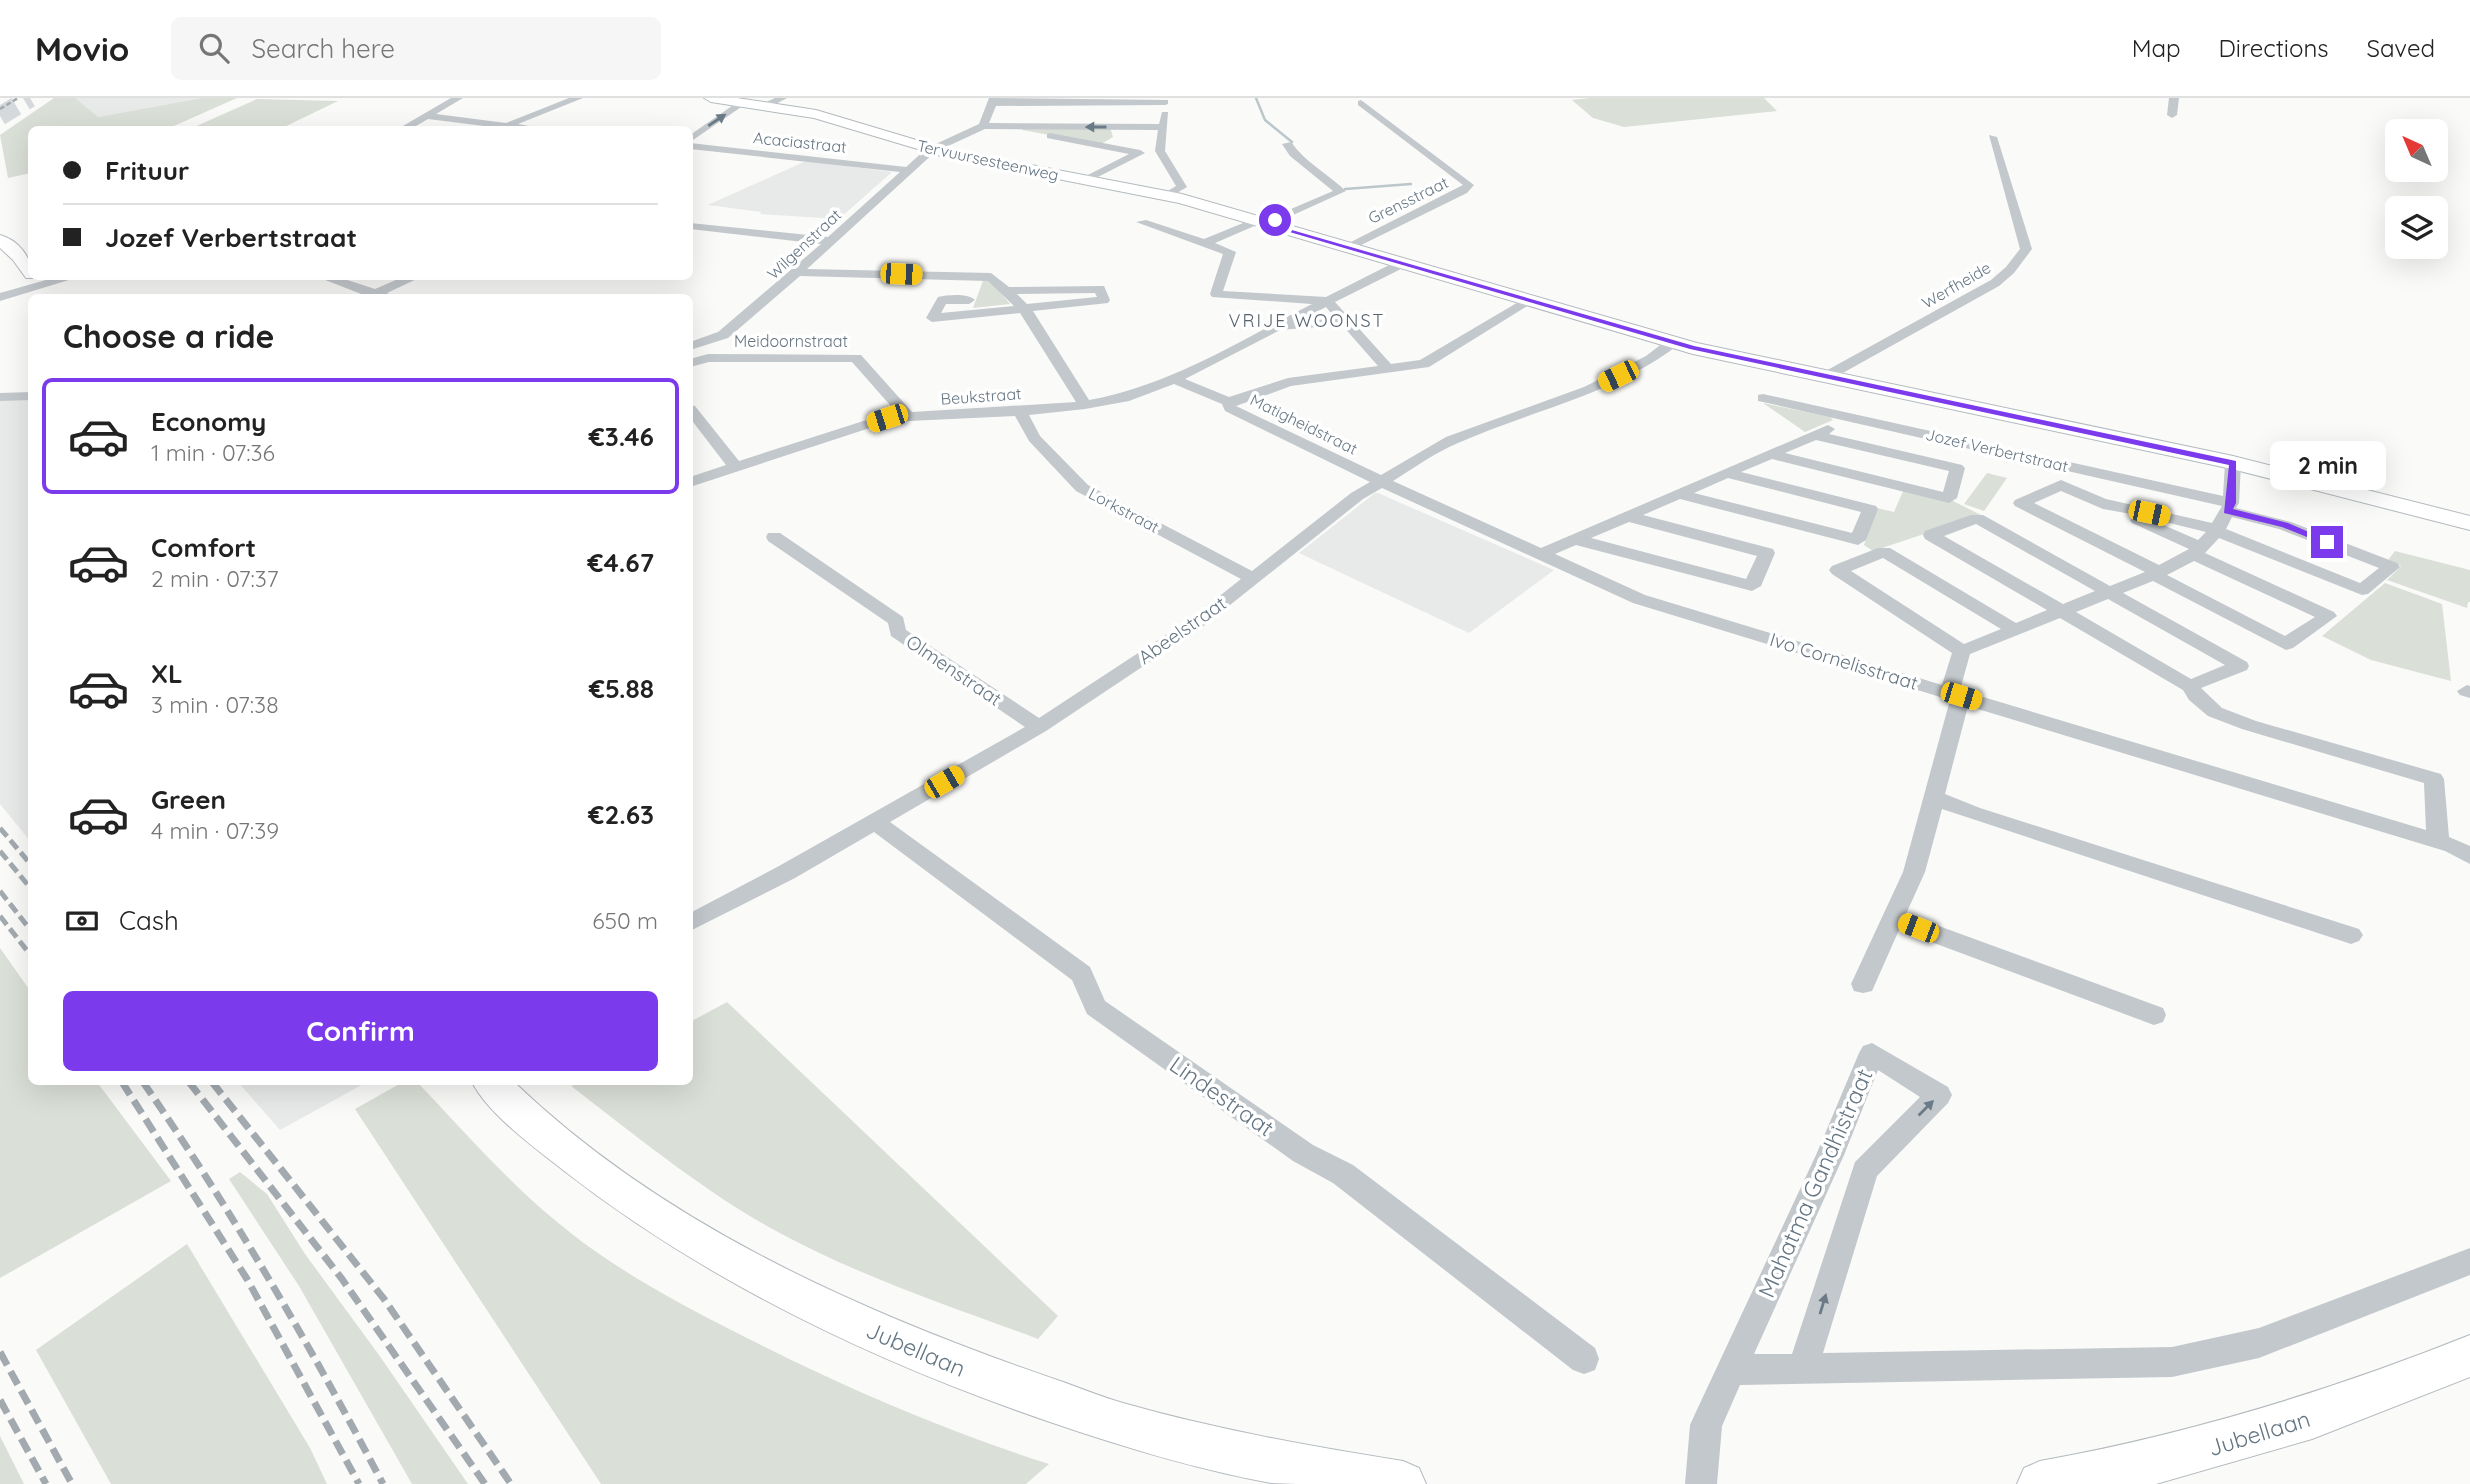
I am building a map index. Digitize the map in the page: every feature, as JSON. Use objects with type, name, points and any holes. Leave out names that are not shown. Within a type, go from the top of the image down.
[{"type":"street","points":[[408,126],[458,98]]},
{"type":"street","points":[[506,125],[578,98]]},
{"type":"street","name":"Tervuursesteenweg","points":[[711,98],[767,105],[832,118],[931,150],[1166,195],[1673,342],[2233,463],[2470,523]]},
{"type":"street","points":[[767,105],[782,98]]},
{"type":"street","points":[[2172,115],[2174,98]]},
{"type":"street","points":[[1164,127],[983,126],[994,100],[1165,100],[1164,127],[1160,152],[1182,187],[1166,195]]},
{"type":"street","points":[[693,137],[745,102]]},
{"type":"street","name":"Grensstraat","points":[[1349,247],[1463,191],[1469,185],[1361,103]]},
{"type":"street","points":[[426,116],[514,126]]},
{"type":"street","name":"Wilgenstraat","points":[[693,345],[723,335],[758,307],[931,150],[983,126]]},
{"type":"street","points":[[999,127],[1137,153],[1160,152]]},
{"type":"street","name":"Werfheide","points":[[1827,376],[1995,283],[2010,270],[2026,249],[1992,137]]},
{"type":"street","points":[[1206,243],[1341,191],[1323,180],[1287,145]]},
{"type":"street","name":"Acaciastraat","points":[[693,146],[908,170]]},
{"type":"street","points":[[1086,180],[1137,153]]},
{"type":"street","points":[[1142,222],[1230,252],[1216,294],[1327,301],[1388,369]]},
{"type":"street","points":[[693,226],[830,241]]},
{"type":"street","points":[[0,240],[25,255]]},
{"type":"street","name":"Beukstraat","points":[[693,481],[887,418],[1020,411],[1085,405],[1129,397],[1174,379],[1403,263]]},
{"type":"street","points":[[796,272],[991,277],[1024,309],[1085,405]]},
{"type":"street","points":[[965,314],[979,276]]},
{"type":"street","points":[[0,297],[35,284],[56,280]]},
{"type":"street","points":[[331,280],[367,294]]},
{"type":"street","points":[[372,294],[407,280]]},
{"type":"street","points":[[969,300],[942,300],[932,317],[1104,300],[1100,289],[1005,291]]},
{"type":"street","points":[[1269,330],[1278,298]]},
{"type":"street","points":[[1228,402],[1254,396],[1288,382],[1424,364],[1531,300]]},
{"type":"street","name":"Beukstraat","points":[[1269,330],[1345,321]]},
{"type":"street","name":"Abeelstraat","points":[[693,921],[788,872],[1039,727],[1199,621],[1357,496],[1451,440],[1589,390],[1651,359],[1673,342]]},
{"type":"street","name":"Meidoornstraat","points":[[693,362],[708,358],[856,358],[908,417]]},
{"type":"street","name":"Matigheidstraat","points":[[1174,379],[1228,402],[1230,408],[1383,482]]},
{"type":"street","points":[[0,397],[28,396]]},
{"type":"street","name":"Jozef Verbertstraat","points":[[1763,398],[2229,507],[2285,525],[2391,567],[2361,590],[2200,524],[2098,502]]},
{"type":"street","name":"Lorkstraat","points":[[1020,411],[1034,438],[1082,488],[1254,579]]},
{"type":"street","points":[[693,413],[736,467]]},
{"type":"street","points":[[1541,554],[1852,418]]},
{"type":"street","points":[[1770,454],[1948,498],[1957,468],[1815,435]]},
{"type":"street","points":[[1962,651],[2156,573],[2198,551],[2217,530],[2229,507],[2233,463]]},
{"type":"street","points":[[1677,494],[1858,540],[1870,509],[1725,473]]},
{"type":"street","name":"Ivo Cornelisstraat","points":[[1383,482],[1639,598],[2453,846],[2470,856]]},
{"type":"street","name":"Jozef Verbertstraat","points":[[2061,485],[2098,502],[2198,551],[2328,616],[2286,644],[2021,503],[2061,485]]},
{"type":"street","points":[[1574,539],[1752,586],[1767,553],[1627,516]]},
{"type":"street","points":[[2190,686],[2240,666],[1977,518],[1931,535],[2190,686],[2196,696],[2215,712],[2249,725],[2434,779],[2438,842]]},
{"type":"street","name":"Olmenstraat","points":[[774,537],[897,621],[897,632],[1039,727]]},
{"type":"street","points":[[1962,651],[1838,570],[1884,552],[2014,629]]},
{"type":"street","points":[[1863,985],[1914,872],[1935,798],[1962,651]]},
{"type":"street","points":[[1935,798],[1984,818],[2351,935]]},
{"type":"street","name":"Lindestraat","points":[[874,821],[1081,974],[1096,1007],[1303,1153],[1343,1174],[1584,1359]]},
{"type":"street","points":[[1892,918],[2154,1015]]},
{"type":"street","name":"Mahatma Gandhistraat","points":[[1701,1484],[1706,1425],[1830,1155],[1872,1053],[1939,1095],[1865,1170],[1803,1369]]},
{"type":"street","name":"Jubellaan","points":[[493,1085],[548,1136],[674,1226],[781,1287],[913,1350],[1009,1387],[1130,1427],[1324,1472],[1403,1484]]},
{"type":"street","points":[[1733,1370],[2172,1362],[2259,1343],[2470,1261]]},
{"type":"street","name":"Jubellaan","points":[[2040,1484],[2107,1473],[2208,1450],[2297,1423],[2393,1389],[2470,1356]]},
{"type":"shaded area","points":[[54,98],[202,98],[98,117],[75,99]]},
{"type":"shaded area","points":[[54,98],[75,98],[98,117],[202,98],[237,98],[174,126],[28,126],[28,174],[8,178],[0,135]]},
{"type":"shaded area","points":[[1764,98],[1777,111],[1624,127],[1593,118],[1572,100]]},
{"type":"shaded area","points":[[257,99],[338,101],[286,126],[197,126]]},
{"type":"shaded area","points":[[1110,128],[1113,137],[1101,144],[1022,130]]},
{"type":"shaded area","points":[[806,161],[892,172],[839,219],[760,214],[761,212],[708,205]]},
{"type":"shaded area","points":[[984,278],[988,278],[1010,304],[973,308]]},
{"type":"shaded area","points":[[28,397],[28,838],[0,804],[0,399]]},
{"type":"shaded area","points":[[1763,403],[1830,417],[1833,420],[1805,432]]},
{"type":"shaded area","points":[[1987,473],[2007,478],[1984,511],[1964,504]]},
{"type":"shaded area","points":[[1904,489],[1953,501],[1981,515],[1873,551],[1864,545],[1877,508],[1894,512]]},
{"type":"shaded area","points":[[1375,493],[1554,570],[1469,633],[1299,553]]},
{"type":"shaded area","points":[[2395,551],[2470,570],[2470,602],[2467,608],[2387,580],[2401,566],[2388,560]]},
{"type":"shaded area","points":[[2385,583],[2442,604],[2451,681],[2371,660],[2322,636]]},
{"type":"shaded area","points":[[0,948],[28,988],[28,1085],[99,1085],[171,1181],[0,1278]]},
{"type":"shaded area","points":[[727,1002],[1058,1316],[1038,1339],[832,1259],[741,1211],[691,1177],[571,1086],[693,1085],[693,1020]]},
{"type":"shaded area","points":[[241,1085],[362,1085],[280,1130]]},
{"type":"shaded area","points":[[398,1085],[420,1085],[502,1171],[556,1221],[599,1254],[645,1283],[816,1372],[931,1422],[1049,1464],[1026,1484],[601,1484],[355,1109]]},
{"type":"shaded area","points":[[240,1172],[267,1194],[305,1254],[468,1484],[412,1484],[299,1286],[229,1179]]},
{"type":"shaded area","points":[[187,1244],[310,1448],[327,1484],[111,1484],[36,1350]]},
{"type":"shaded area","points":[[0,1436],[24,1484],[0,1484]]},
{"type":"waterway","points":[[1256,98],[1265,120],[1292,142]]},
{"type":"waterway","points":[[1345,189],[1411,184]]},
{"type":"tunnel","points":[[0,116],[30,98]]},
{"type":"railway","points":[[0,109],[18,98]]},
{"type":"railway","points":[[0,828],[28,861]]},
{"type":"railway","points":[[0,851],[28,885]]},
{"type":"railway","points":[[0,891],[28,927]]},
{"type":"railway","points":[[0,916],[28,952]]},
{"type":"railway","points":[[124,1085],[247,1279],[359,1484]]},
{"type":"railway","points":[[145,1085],[269,1279],[383,1484]]},
{"type":"railway","points":[[191,1085],[342,1279],[485,1484]]},
{"type":"railway","points":[[214,1085],[384,1299],[511,1484]]},
{"type":"railway","points":[[0,1352],[72,1484]]},
{"type":"railway","points":[[0,1400],[46,1484]]},
{"type":"district","name":"VRIJE WOONST","points":[[1307,320]]},
{"type":"route","points":[[1275,220],[1265,224],[1693,348],[2233,463],[2231,503],[2228,511],[2285,525],[2327,542]]}]
